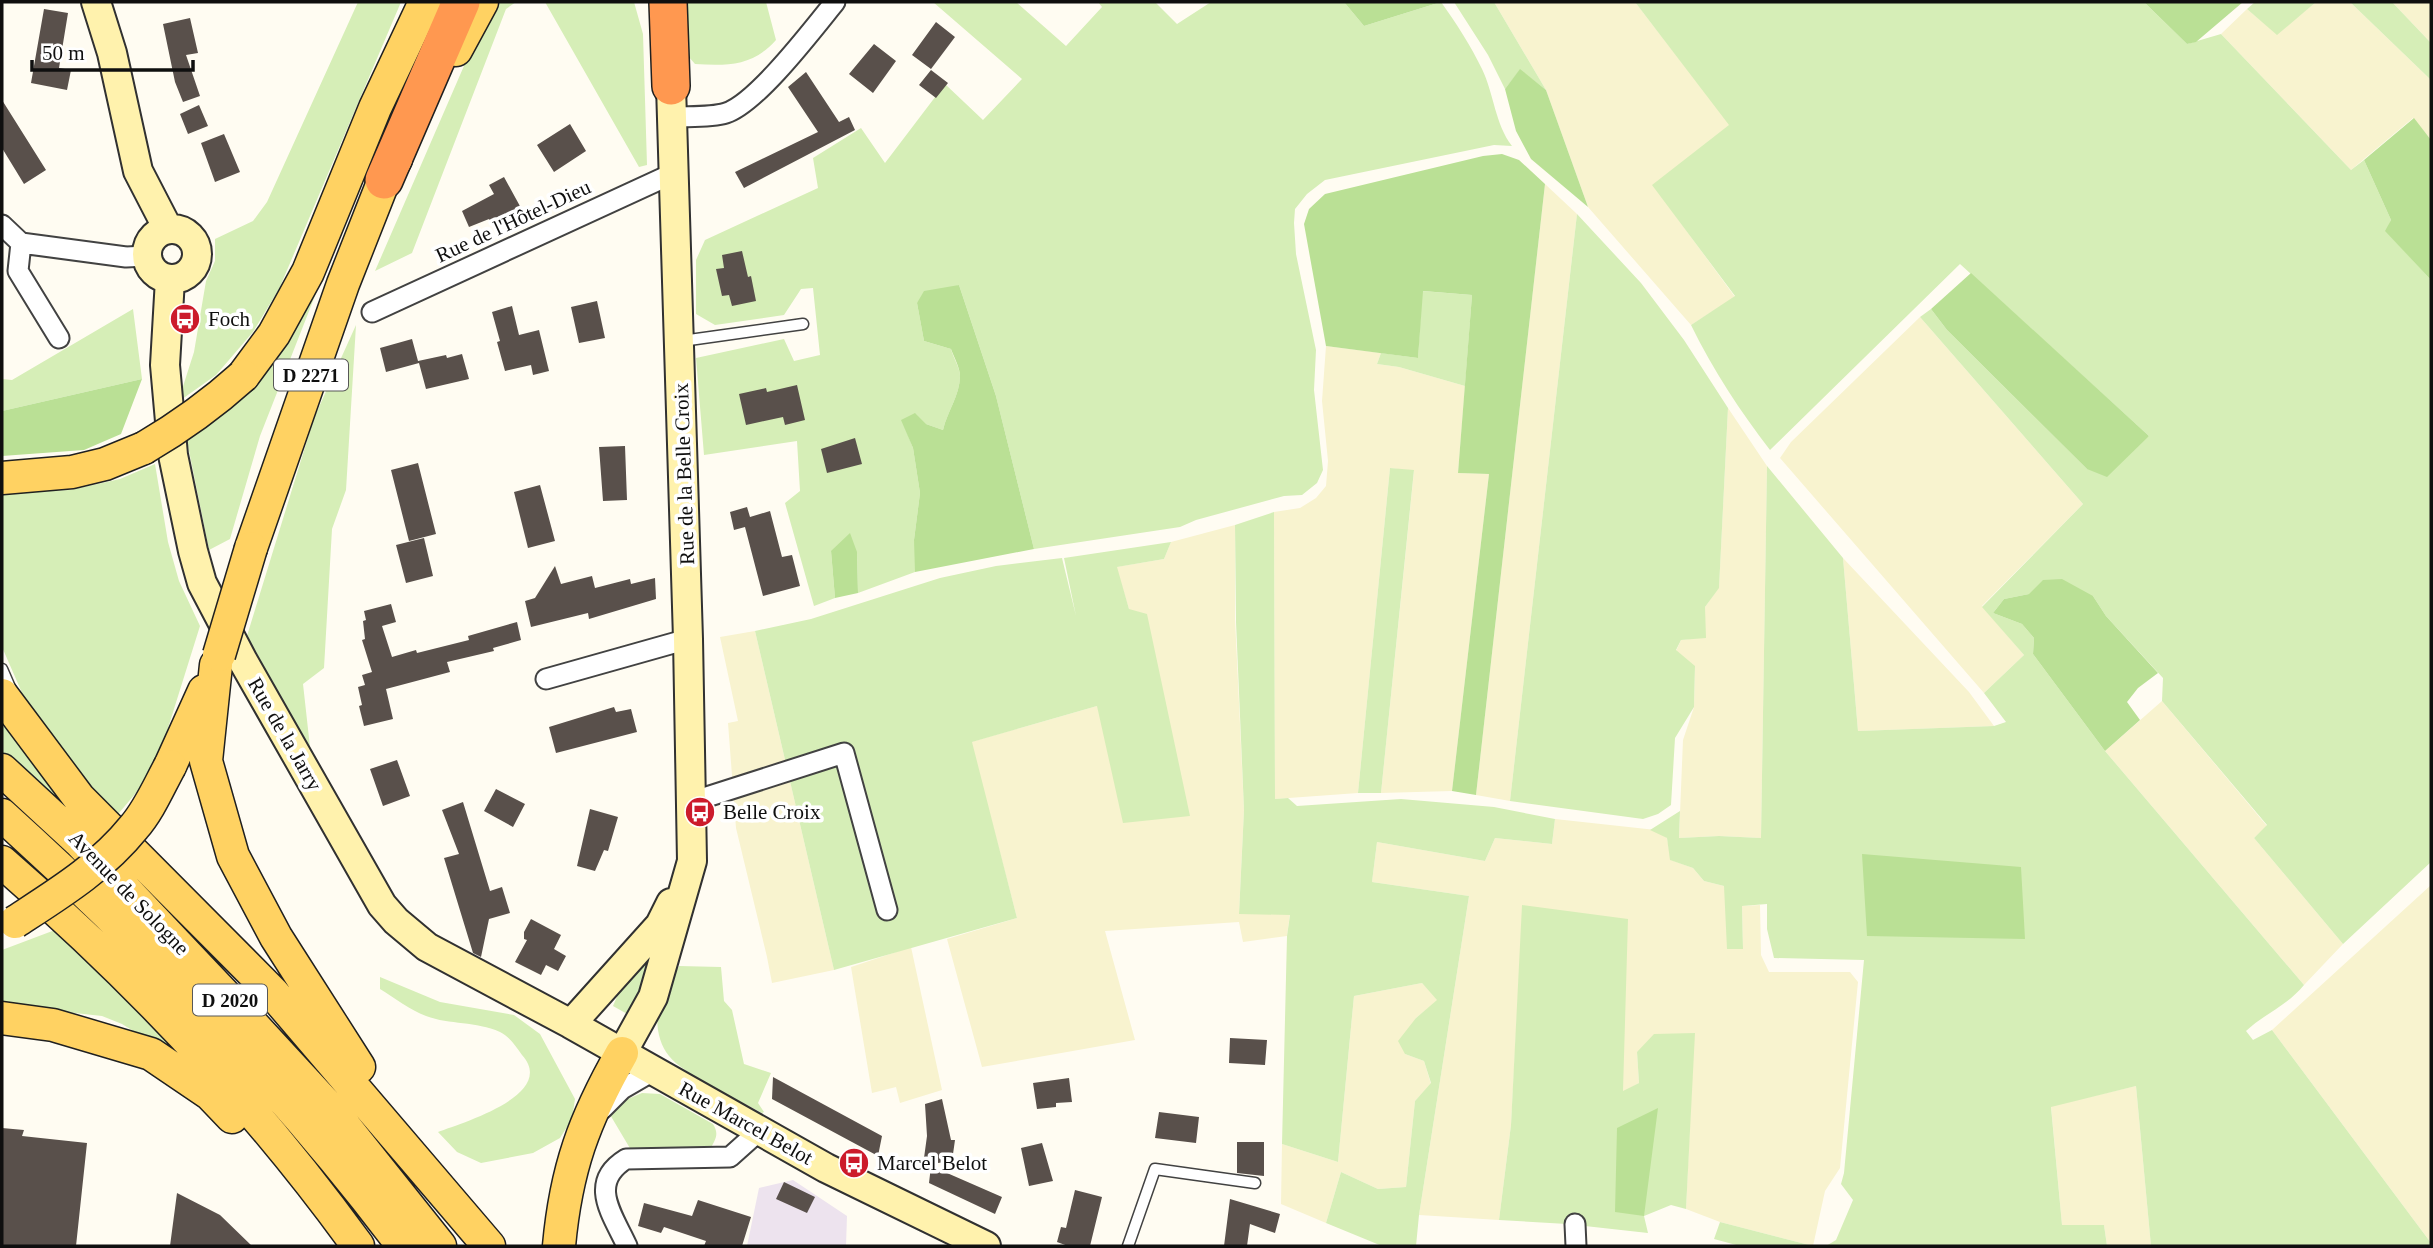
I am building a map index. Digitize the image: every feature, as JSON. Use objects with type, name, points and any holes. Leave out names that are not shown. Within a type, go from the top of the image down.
[{"type":"highway","name":"D 2271","points":[[384,180],[461,2]]},
{"type":"highway","points":[[668,2],[671,102]]},
{"type":"main road","points":[[96,2],[112,53],[138,171],[168,229]]},
{"type":"main road","name":"D 2271","points":[[9,476],[72,472],[105,464],[144,448],[215,402],[243,376],[274,334],[308,272],[375,108],[425,2]]},
{"type":"main road","points":[[384,180],[482,2]]},
{"type":"main road","points":[[648,2],[671,102]]},
{"type":"main road","name":"Rue de la Belle Croix","points":[[622,1053],[653,997],[692,861],[680,341],[671,102]]},
{"type":"main road","name":"D 2271","points":[[6,925],[84,876],[110,854],[136,825],[170,766],[217,660],[251,548],[342,284],[384,180]]},
{"type":"main road","points":[[168,229],[180,229],[189,234],[198,250],[192,269],[186,275],[170,279],[151,269],[147,256],[152,237],[159,231],[168,229]]},
{"type":"main road","name":"Rue de la Jarry","points":[[170,279],[165,365],[173,455],[193,551],[209,598],[382,905],[396,921],[427,947],[622,1053]]},
{"type":"main road","points":[[217,660],[206,761],[233,856],[276,937],[329,1023],[379,1097],[490,1246]]},
{"type":"main road","points":[[2,695],[79,798],[272,992],[490,1246]]},
{"type":"main road","name":"Avenue de Sologne","points":[[2,770],[80,842],[256,1028],[334,1113],[440,1246]]},
{"type":"main road","name":"Avenue de Sologne","points":[[2,815],[126,934],[226,1036],[352,1178],[403,1246]]},
{"type":"main road","name":"Rue de la Belle Croix","points":[[571,1024],[660,925],[692,861]]},
{"type":"main road","points":[[2,862],[123,974],[213,1068],[315,1187],[356,1246]]},
{"type":"main road","points":[[2,1018],[53,1025],[151,1054],[210,1094],[356,1246]]},
{"type":"main road","points":[[559,1246],[566,1186],[584,1127],[622,1053]]},
{"type":"main road","name":"Rue Marcel Belot","points":[[622,1053],[826,1168],[986,1246]]},
{"type":"street","points":[[671,102],[725,114],[739,106],[792,54],[835,2]]},
{"type":"street","name":"Rue de l'Hôtel-Dieu","points":[[372,313],[674,173]]},
{"type":"street","points":[[2,225],[21,243],[126,257],[147,256]]},
{"type":"street","points":[[21,243],[18,271],[59,338]]},
{"type":"street","points":[[547,679],[688,639]]},
{"type":"street","points":[[691,802],[844,753],[887,910]]},
{"type":"street","points":[[584,1127],[622,1088],[653,1071]]},
{"type":"street","points":[[627,1246],[605,1198],[604,1185],[609,1172],[617,1164],[626,1159],[730,1157],[759,1130]]},
{"type":"street","points":[[1575,1224],[1576,1246]]},
{"type":"lane","points":[[680,341],[803,324]]},
{"type":"lane","points":[[2,669],[24,726]]},
{"type":"lane","points":[[1128,1246],[1155,1169],[1255,1183]]},
{"type":"shaded area","points":[[1494,2],[1635,2],[1730,125],[1653,185],[1735,297],[1691,325],[1588,207],[1546,90]]},
{"type":"shaded area","points":[[2316,2],[2350,2],[2431,80],[2431,140],[2413,118],[2351,170],[2221,34],[2247,9],[2277,34]]},
{"type":"shaded area","points":[[2392,2],[2431,2],[2431,43]]},
{"type":"shaded area","points":[[1545,184],[1577,214],[1510,801],[1476,795]]},
{"type":"shaded area","points":[[1920,317],[2083,504],[1982,606],[2024,655],[1984,693],[1780,458],[1791,442]]},
{"type":"shaded area","points":[[1326,346],[1381,353],[1377,364],[1399,367],[1465,386],[1458,473],[1489,474],[1452,791],[1381,793],[1414,471],[1390,468],[1358,793],[1275,799],[1274,512],[1300,508],[1316,498],[1326,486],[1328,461],[1322,401]]},
{"type":"shaded area","points":[[1728,408],[1767,466],[1761,838],[1679,838],[1683,740],[1694,707],[1695,667],[1676,651],[1681,640],[1705,637],[1705,607],[1719,587]]},
{"type":"shaded area","points":[[1235,525],[1235,618],[1244,810],[1239,913],[1290,914],[1287,936],[1243,942],[1239,922],[1105,931],[1135,1040],[982,1067],[947,939],[1017,918],[971,742],[1097,706],[1129,609],[1116,567],[1164,559],[1171,542]]},
{"type":"shaded area","points":[[1843,558],[1969,692],[1994,726],[1858,731]]},
{"type":"shaded area","points":[[755,631],[834,970],[772,983],[736,828],[728,723],[738,721],[720,637]]},
{"type":"shaded area","points":[[2162,701],[2267,826],[2254,838],[2343,944],[2304,985],[2105,751]]},
{"type":"shaded area","points":[[1555,819],[1656,830],[1667,838],[1671,860],[1693,868],[1704,881],[1724,886],[1743,948],[1742,906],[1760,905],[1761,955],[1769,972],[1850,972],[1858,982],[1840,1168],[1825,1191],[1813,1246],[1720,1222],[1686,1209],[1694,1033],[1637,1052],[1639,1083],[1623,1092],[1623,1053],[1523,905],[1511,1125],[1499,1220],[1419,1215],[1469,896],[1372,882],[1377,842],[1485,861],[1495,838],[1552,844]]},
{"type":"shaded area","points":[[2431,885],[2431,1243],[2272,1030]]},
{"type":"shaded area","points":[[911,947],[942,1090],[900,1103],[896,1087],[872,1093],[851,967]]},
{"type":"shaded area","points":[[1422,983],[1438,1000],[1416,1018],[1405,1054],[1424,1061],[1431,1084],[1415,1101],[1406,1187],[1378,1189],[1341,1172],[1326,1223],[1281,1204],[1282,1144],[1338,1162],[1354,996]]},
{"type":"shaded area","points":[[2136,1086],[2151,1246],[2107,1246],[2104,1225],[2062,1225],[2051,1106]]},
{"type":"shaded area","points":[[793,1180],[847,1216],[846,1246],[747,1246],[759,1188]]},
{"type":"green space","points":[[358,2],[401,2],[279,289],[253,332],[216,375],[178,402],[194,352],[206,281],[215,261],[215,239],[253,221],[267,202]]},
{"type":"green space","points":[[501,2],[516,2],[506,9],[412,253],[375,271],[480,29]]},
{"type":"green space","points":[[545,2],[634,2],[643,34],[647,165],[639,167]]},
{"type":"green space","points":[[680,2],[766,2],[776,40],[749,60],[718,65],[695,64],[682,49]]},
{"type":"green space","points":[[933,2],[1016,2],[1066,46],[1102,7],[1098,2],[1155,2],[1177,24],[1211,2],[1344,2],[1364,26],[1441,2],[1482,69],[1498,119],[1512,146],[1494,145],[1325,180],[1307,194],[1295,209],[1296,254],[1316,350],[1314,390],[1323,470],[1317,483],[1302,495],[1284,496],[1196,520],[1180,527],[1034,549],[996,396],[959,285],[917,303],[924,341],[951,349],[960,376],[958,390],[943,430],[902,420],[913,448],[920,493],[914,540],[915,572],[858,593],[857,552],[831,551],[835,598],[814,606],[785,503],[800,491],[797,441],[704,455],[696,358],[784,339],[794,361],[820,355],[813,288],[801,289],[784,315],[715,325],[696,314],[696,260],[705,240],[818,188],[813,158],[861,128],[885,163],[945,84],[983,120],[1022,79]]},
{"type":"green space","points":[[1344,2],[1441,2],[1364,26]]},
{"type":"green space","points":[[1454,2],[1494,2],[1546,90],[1520,70],[1505,89],[1488,55]]},
{"type":"green space","points":[[1635,2],[2144,2],[2187,44],[2221,34],[2351,170],[2364,160],[2391,220],[2386,231],[2431,280],[2431,862],[2343,944],[2254,838],[2267,825],[2162,701],[2163,678],[2106,616],[2093,596],[2029,594],[2004,599],[1993,613],[2022,624],[2034,638],[2033,654],[2105,751],[2304,985],[2291,998],[2246,1031],[2253,1040],[2272,1030],[2431,1246],[2151,1246],[2136,1086],[2051,1107],[2062,1225],[2104,1225],[2107,1246],[1826,1246],[1836,1240],[1853,1200],[1841,1184],[1864,960],[1774,958],[1767,929],[1767,904],[1742,906],[1743,949],[1727,949],[1724,886],[1704,881],[1693,868],[1670,860],[1667,838],[1650,830],[1680,811],[1679,838],[1761,838],[1767,466],[1843,558],[1858,731],[1994,726],[2006,722],[1984,693],[2024,655],[1982,607],[2083,504],[1920,317],[1931,309],[1947,330],[2087,469],[2149,436],[1960,264],[1770,450],[1728,390],[1691,325],[1735,296],[1652,185],[1729,125]]},
{"type":"green space","points":[[2144,2],[2243,2],[2196,42],[2187,44]]},
{"type":"green space","points":[[2255,2],[2316,2],[2277,35],[2247,9]]},
{"type":"green space","points":[[2350,2],[2392,2],[2431,43],[2431,80]]},
{"type":"green space","points":[[1520,69],[1546,90],[1588,207],[1531,159],[1516,131],[1505,89]]},
{"type":"green space","points":[[2414,118],[2431,140],[2431,280],[2385,231],[2391,220],[2364,160]]},
{"type":"green space","points":[[1502,154],[1519,160],[1545,184],[1476,795],[1452,791],[1489,474],[1458,473],[1472,295],[1423,291],[1418,358],[1326,346],[1304,224],[1309,209],[1325,194],[1483,156]]},
{"type":"green space","points":[[1577,214],[1641,283],[1684,340],[1728,408],[1719,588],[1705,607],[1706,638],[1681,640],[1676,650],[1695,666],[1694,707],[1675,738],[1671,805],[1658,814],[1643,819],[1510,801]]},
{"type":"green space","points":[[1971,273],[2149,436],[2107,477],[2087,469],[1947,330],[1931,309]]},
{"type":"green space","points":[[322,278],[260,436],[230,539],[209,550],[187,441],[219,416]]},
{"type":"green space","points":[[959,285],[996,396],[1034,549],[915,572],[914,540],[920,493],[913,448],[901,420],[915,413],[926,424],[943,430],[958,390],[960,376],[951,349],[924,341],[917,303],[924,291]]},
{"type":"green space","points":[[1422,291],[1472,295],[1465,386],[1399,367],[1377,364],[1381,353],[1418,358]]},
{"type":"green space","points":[[133,309],[142,379],[2,411],[2,379],[12,380]]},
{"type":"green space","points":[[356,325],[346,490],[332,529],[324,668],[303,684],[310,747],[246,639],[314,418]]},
{"type":"green space","points":[[142,379],[121,434],[84,450],[2,456],[2,411]]},
{"type":"green space","points":[[155,464],[168,542],[179,581],[200,626],[163,744],[140,788],[114,819],[43,741],[2,647],[2,492],[70,490],[120,479]]},
{"type":"green space","points":[[1390,468],[1414,470],[1381,793],[1358,793]]},
{"type":"green space","points":[[1274,512],[1275,799],[1288,798],[1297,806],[1401,799],[1494,807],[1555,819],[1552,844],[1495,838],[1485,861],[1377,842],[1372,882],[1469,896],[1416,1246],[1382,1246],[1326,1223],[1341,1172],[1378,1189],[1406,1187],[1415,1101],[1431,1083],[1424,1061],[1405,1054],[1398,1041],[1416,1018],[1437,1000],[1422,983],[1354,996],[1338,1162],[1282,1144],[1287,936],[1290,915],[1239,914],[1244,810],[1235,525]]},
{"type":"green space","points":[[850,533],[857,552],[858,593],[835,598],[831,551]]},
{"type":"green space","points":[[1171,542],[1164,559],[1117,567],[1129,609],[1147,614],[1190,816],[1123,823],[1097,706],[972,742],[1017,918],[834,970],[755,631],[811,619],[940,578],[996,566],[1062,558],[1076,616],[1064,558]]},
{"type":"green space","points":[[2062,579],[2093,596],[2106,616],[2158,673],[2138,688],[2127,702],[2140,720],[2105,751],[2033,654],[2034,638],[2022,624],[1993,613],[2004,599],[2029,594],[2043,580]]},
{"type":"green space","points":[[2,708],[89,835],[2,753]]},
{"type":"green space","points":[[1862,854],[2021,867],[2025,939],[1867,936]]},
{"type":"green space","points":[[1522,905],[1628,919],[1623,1091],[1639,1083],[1637,1052],[1654,1034],[1695,1033],[1686,1209],[1671,1205],[1644,1216],[1648,1233],[1499,1220],[1511,1125]]},
{"type":"green space","points":[[55,930],[134,1007],[163,1030],[190,1062],[164,1050],[122,1024],[102,1016],[2,1005],[2,950]]},
{"type":"green space","points":[[648,956],[656,962],[629,1015],[613,1006],[622,985]]},
{"type":"green space","points":[[679,966],[721,967],[724,1001],[732,1010],[744,1064],[771,1073],[758,1103],[764,1112],[699,1079],[676,1063],[665,1050],[658,1029],[659,1006]]},
{"type":"green space","points":[[380,977],[440,1002],[514,1015],[540,1034],[575,1099],[572,1119],[560,1138],[533,1153],[481,1163],[457,1152],[438,1132],[484,1114],[517,1095],[527,1083],[530,1069],[522,1055],[503,1034],[482,1026],[444,1021],[420,1013],[380,989]]},
{"type":"green space","points":[[642,1093],[660,1094],[713,1124],[716,1136],[711,1148],[631,1150],[609,1113],[623,1101]]},
{"type":"green space","points":[[1658,1108],[1644,1216],[1615,1212],[1617,1128]]},
{"type":"green space","points":[[1720,1222],[1813,1246],[1740,1246],[1714,1239]]},
{"type":"building","points":[[44,9],[68,13],[59,68],[71,70],[67,90],[31,83]]},
{"type":"building","points":[[190,18],[198,53],[186,55],[200,96],[183,102],[175,82],[163,24]]},
{"type":"building","points":[[936,22],[955,37],[931,69],[912,55]]},
{"type":"building","points":[[874,44],[896,61],[873,93],[849,74]]},
{"type":"building","points":[[931,70],[948,83],[936,98],[919,85]]},
{"type":"building","points":[[806,72],[839,122],[849,117],[855,130],[744,188],[735,172],[818,132],[788,87]]},
{"type":"building","points":[[2,100],[46,170],[24,184],[2,148]]},
{"type":"building","points":[[199,105],[208,126],[188,134],[180,114]]},
{"type":"building","points":[[570,124],[586,151],[554,172],[537,145]]},
{"type":"building","points":[[224,134],[240,172],[215,182],[201,143]]},
{"type":"building","points":[[504,177],[521,208],[491,223],[489,219],[469,227],[462,211],[494,194],[489,185]]},
{"type":"building","points":[[742,251],[756,301],[732,306],[729,295],[722,296],[716,269],[724,268],[722,255]]},
{"type":"building","points":[[597,301],[605,338],[579,343],[571,307]]},
{"type":"building","points":[[512,306],[519,335],[539,330],[549,371],[533,375],[531,365],[505,371],[492,312]]},
{"type":"building","points":[[412,339],[418,361],[462,354],[469,379],[426,389],[419,363],[386,372],[380,348]]},
{"type":"building","points":[[797,385],[805,420],[785,425],[783,417],[746,425],[739,394],[766,388],[767,392]]},
{"type":"building","points":[[855,438],[862,464],[827,473],[821,449]]},
{"type":"building","points":[[625,446],[627,500],[603,501],[599,447]]},
{"type":"building","points":[[418,463],[436,534],[409,541],[391,470]]},
{"type":"building","points":[[540,485],[555,541],[528,548],[514,492]]},
{"type":"building","points":[[747,507],[750,517],[770,511],[782,557],[792,555],[800,586],[763,596],[745,527],[734,530],[730,512]]},
{"type":"building","points":[[424,538],[433,576],[406,583],[396,545]]},
{"type":"building","points":[[555,566],[561,584],[592,576],[595,588],[630,579],[631,584],[655,578],[656,599],[589,619],[588,613],[531,627],[525,601],[535,598]]},
{"type":"building","points":[[391,604],[396,622],[382,626],[392,657],[469,640],[468,636],[517,622],[521,640],[493,648],[494,651],[447,662],[450,672],[386,689],[393,719],[364,726],[358,687],[365,685],[362,675],[372,672],[362,640],[365,639],[364,611]]},
{"type":"building","points":[[614,707],[616,712],[631,709],[637,732],[556,753],[549,727]]},
{"type":"building","points":[[397,760],[410,796],[383,806],[370,769]]},
{"type":"building","points":[[496,789],[525,804],[513,827],[484,811]]},
{"type":"building","points":[[463,802],[490,891],[502,887],[510,913],[489,919],[481,957],[473,953],[444,858],[459,854],[442,810]]},
{"type":"building","points":[[590,809],[618,817],[608,851],[604,850],[595,871],[577,866]]},
{"type":"building","points":[[531,919],[561,935],[554,949],[566,956],[558,971],[546,965],[541,975],[515,962],[527,940],[524,939],[524,932]]},
{"type":"building","points":[[1230,1038],[1267,1040],[1265,1065],[1229,1063]]},
{"type":"building","points":[[773,1077],[882,1136],[878,1156],[772,1099]]},
{"type":"building","points":[[1069,1078],[1072,1102],[1056,1103],[1056,1107],[1037,1109],[1033,1083]]},
{"type":"building","points":[[942,1099],[951,1140],[955,1140],[952,1161],[931,1164],[932,1159],[924,1158],[927,1136],[925,1104]]},
{"type":"building","points":[[1159,1112],[1199,1117],[1196,1143],[1155,1138]]},
{"type":"building","points":[[2,1128],[24,1130],[22,1136],[87,1143],[76,1246],[2,1246]]},
{"type":"building","points":[[1237,1142],[1264,1142],[1264,1176],[1237,1173]]},
{"type":"building","points":[[1042,1143],[1053,1181],[1029,1186],[1021,1148]]},
{"type":"building","points":[[931,1166],[1002,1197],[995,1214],[929,1183]]},
{"type":"building","points":[[784,1182],[815,1197],[807,1213],[776,1199]]},
{"type":"building","points":[[1075,1190],[1102,1197],[1090,1246],[1068,1246],[1057,1242],[1061,1227],[1066,1228]]},
{"type":"building","points":[[177,1193],[220,1215],[252,1246],[170,1246]]},
{"type":"building","points":[[1230,1199],[1280,1214],[1275,1233],[1250,1224],[1247,1246],[1224,1246]]},
{"type":"building","points":[[698,1200],[751,1217],[742,1246],[704,1246],[706,1241],[664,1227],[661,1233],[638,1226],[644,1203],[692,1216]]},
{"type":"place","name":"Foch","points":[[185,319]]},
{"type":"place","name":"Belle Croix","points":[[700,812]]},
{"type":"place","name":"Marcel Belot","points":[[854,1163]]}]
